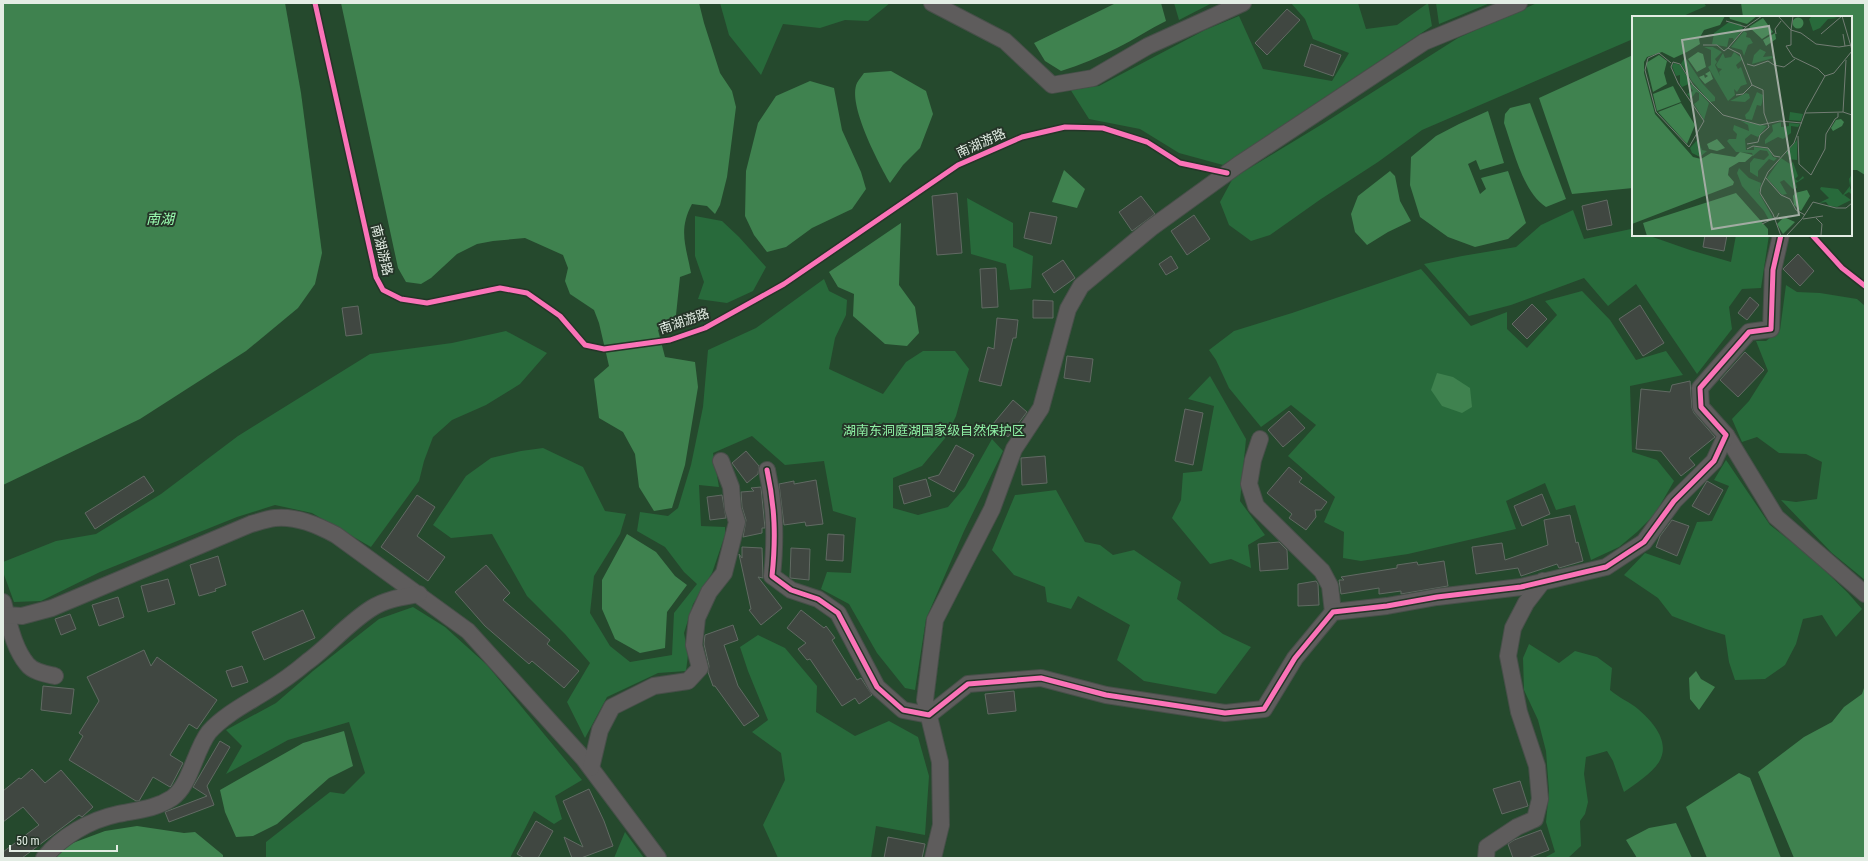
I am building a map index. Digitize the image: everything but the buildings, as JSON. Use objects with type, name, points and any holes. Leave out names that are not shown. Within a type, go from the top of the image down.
[{"type":"street","points":[[932,3],[1004,42],[1052,85],[1094,78],[1148,46],[1243,3]]},
{"type":"street","points":[[932,858],[942,825],[940,762],[925,700],[935,620],[992,509],[1014,449],[1041,408],[1068,309],[1081,286],[1151,228],[1238,165],[1424,42],[1519,3]]},
{"type":"street","points":[[1781,236],[1773,270],[1771,329],[1749,332],[1700,388],[1701,407],[1726,435],[1776,517],[1865,594]]},
{"type":"street","points":[[767,470],[775,518],[775,543],[772,576],[791,590],[818,599],[838,613],[877,687],[903,710],[928,715],[968,684],[1041,678],[1106,695],[1225,713],[1264,709],[1295,658],[1333,612],[1521,587],[1606,567],[1644,542],[1674,501],[1714,461],[1726,435]]},
{"type":"street","points":[[1260,439],[1253,460],[1249,484],[1256,506],[1322,571],[1330,586],[1333,612]]},
{"type":"street","points":[[591,768],[600,730],[612,707],[654,686],[688,681],[700,668],[694,645],[697,618],[709,592],[724,573],[737,522],[733,509],[731,487],[721,461]]},
{"type":"street","points":[[4,610],[22,616],[52,608],[250,524],[275,518],[295,519],[314,524],[336,535],[468,631],[591,768],[658,858]]},
{"type":"street","points":[[1486,858],[1487,847],[1517,827],[1534,819],[1540,799],[1536,766],[1519,712],[1508,656],[1513,628],[1526,603],[1543,581]]},
{"type":"street","points":[[44,858],[60,841],[84,827],[118,814],[153,808],[174,797],[184,784],[189,770],[208,733],[224,718],[280,683],[309,661],[350,624],[373,608],[391,600],[418,594]]},
{"type":"street","points":[[4,610],[18,649],[27,665],[40,673],[55,676]]},
{"type":"green space","name":"湖南东洞庭湖国家级自然保护区","points":[[3,3],[1865,3],[1865,858],[3,858]]},
{"type":"green space","points":[[720,3],[890,3],[868,21],[845,20],[820,28],[783,24],[761,75],[729,35]]},
{"type":"green space","points":[[1174,3],[1212,3],[1179,20]]},
{"type":"green space","points":[[1291,3],[1358,3],[1366,29],[1397,25],[1428,3],[1432,26],[1223,165],[1179,153],[1140,129],[1089,119],[1070,89],[1099,86],[1205,30],[1239,16],[1263,69],[1332,81],[1349,53],[1313,39],[1305,19]]},
{"type":"green space","points":[[1436,3],[1490,3],[1439,24]]},
{"type":"green space","points":[[1537,3],[1704,3],[1706,6],[1683,16],[1632,16],[1632,39],[1422,130],[1378,162],[1321,199],[1270,235],[1251,241],[1229,225],[1220,202],[1233,178],[1324,123],[1458,38]]},
{"type":"green space","points":[[967,198],[1013,223],[1013,247],[1033,256],[1031,288],[1010,290],[1006,264],[971,254]]},
{"type":"green space","points":[[1573,210],[1584,239],[1631,229],[1632,236],[1650,236],[1731,262],[1736,236],[1769,236],[1761,288],[1742,289],[1729,307],[1732,329],[1697,374],[1636,284],[1608,306],[1584,278],[1511,305],[1469,316],[1424,264],[1516,247],[1541,225]]},
{"type":"green space","points":[[695,216],[722,221],[739,237],[766,267],[753,291],[727,303],[698,299],[704,282],[695,256]]},
{"type":"green space","points":[[1421,269],[1471,326],[1507,312],[1507,329],[1527,348],[1557,315],[1545,301],[1582,291],[1610,320],[1636,360],[1666,351],[1683,375],[1630,386],[1632,452],[1657,460],[1674,481],[1655,514],[1619,547],[1591,560],[1575,505],[1556,510],[1545,483],[1506,501],[1516,529],[1408,554],[1361,561],[1343,558],[1344,532],[1324,522],[1335,497],[1288,456],[1316,425],[1291,405],[1261,427],[1229,388],[1216,360],[1209,350],[1234,331]]},
{"type":"green space","points":[[824,279],[829,291],[847,300],[846,315],[835,338],[829,369],[883,394],[906,362],[923,351],[955,351],[969,369],[956,416],[946,437],[922,466],[893,478],[893,508],[918,515],[948,507],[965,487],[992,439],[1003,451],[964,531],[926,619],[915,690],[905,688],[877,653],[849,604],[821,589],[827,572],[851,573],[856,518],[833,511],[824,461],[785,465],[752,436],[713,453],[719,487],[699,485],[701,526],[725,527],[725,535],[712,573],[693,604],[684,633],[688,655],[686,671],[658,673],[607,697],[585,738],[567,702],[590,663],[565,634],[527,596],[492,534],[451,538],[433,525],[466,476],[491,458],[521,451],[543,448],[583,467],[605,511],[626,514],[620,534],[594,576],[590,613],[610,646],[630,662],[672,655],[674,613],[697,584],[684,572],[665,547],[637,531],[640,512],[668,516],[678,508],[691,465],[703,407],[708,350],[756,328]]},
{"type":"green space","points":[[1786,285],[1797,292],[1820,293],[1857,299],[1865,306],[1865,580],[1832,553],[1781,500],[1796,502],[1817,499],[1822,462],[1806,454],[1779,453],[1757,437],[1742,442],[1732,419],[1749,401],[1768,371],[1756,341],[1766,341],[1780,330]]},
{"type":"green space","points":[[506,331],[547,353],[520,384],[486,405],[452,420],[433,437],[424,461],[419,481],[371,547],[312,513],[275,505],[237,517],[100,572],[41,601],[14,602],[3,572],[3,562],[56,541],[96,534],[161,494],[238,436],[370,354],[452,343]]},
{"type":"green space","points":[[1210,376],[1246,439],[1240,501],[1265,535],[1248,545],[1251,568],[1231,559],[1210,564],[1172,518],[1181,500],[1183,473],[1202,471],[1214,406],[1188,399]]},
{"type":"green space","points":[[1726,460],[1770,525],[1812,558],[1848,593],[1862,609],[1836,637],[1822,615],[1803,619],[1796,644],[1785,665],[1765,679],[1735,680],[1729,662],[1725,635],[1672,616],[1658,598],[1624,575],[1645,553],[1680,565],[1697,522],[1712,521],[1729,486],[1714,480]]},
{"type":"green space","points":[[1056,490],[1085,542],[1100,545],[1113,555],[1134,550],[1181,582],[1177,599],[1223,634],[1251,647],[1216,694],[1144,681],[1117,660],[1130,625],[1078,596],[1071,609],[1047,602],[1045,587],[1014,575],[992,550],[1015,495]]},
{"type":"green space","points":[[413,607],[445,627],[487,665],[582,780],[555,796],[562,819],[554,824],[534,811],[510,858],[266,858],[266,842],[330,792],[344,794],[365,773],[349,722],[288,740],[226,774],[242,746],[226,730],[276,703],[313,671],[379,619]]},
{"type":"green space","points":[[758,635],[785,648],[817,686],[816,712],[855,736],[889,721],[918,737],[929,776],[925,835],[876,826],[871,858],[778,858],[763,825],[785,780],[781,753],[752,732],[768,720],[740,647]]},
{"type":"green space","points":[[1529,644],[1559,663],[1575,651],[1597,657],[1612,668],[1610,690],[1644,714],[1659,733],[1662,740],[1662,755],[1659,762],[1647,775],[1624,792],[1613,761],[1607,751],[1586,757],[1584,774],[1588,802],[1585,814],[1580,821],[1581,846],[1568,858],[1544,858],[1555,852],[1546,822],[1549,791],[1546,751],[1538,720],[1524,690],[1523,658]]},
{"type":"green space","points":[[625,832],[644,858],[614,858]]},
{"type":"water","name":"南湖","points":[[3,3],[285,3],[301,93],[322,253],[315,284],[298,308],[246,351],[140,419],[3,485]]},
{"type":"water","points":[[341,3],[699,3],[720,73],[732,91],[736,107],[727,177],[720,205],[715,214],[707,206],[692,204],[685,222],[684,230],[685,246],[691,273],[680,277],[676,315],[658,330],[665,357],[695,362],[698,387],[685,465],[672,508],[654,511],[639,487],[635,454],[623,432],[599,418],[594,379],[609,366],[599,323],[594,310],[570,294],[565,281],[568,268],[563,255],[525,238],[493,241],[477,244],[457,254],[431,278],[421,284],[406,282],[398,268]]},
{"type":"water","points":[[1116,3],[1161,3],[1166,21],[1129,42],[1068,69],[1061,71],[1045,61],[1034,43]]},
{"type":"water","points":[[1741,3],[1865,3],[1865,175],[1857,170],[1852,170],[1852,16],[1743,16]]},
{"type":"water","points":[[1632,55],[1632,188],[1572,194],[1539,98]]},
{"type":"water","points":[[891,71],[926,91],[933,114],[920,148],[903,165],[890,183],[872,149],[860,119],[856,105],[855,93],[857,83],[864,73]]},
{"type":"water","points":[[810,81],[834,88],[842,130],[861,172],[866,189],[852,209],[812,228],[786,247],[767,252],[754,235],[745,216],[746,171],[758,123],[776,96]]},
{"type":"water","points":[[1530,103],[1566,199],[1546,207],[1538,200],[1525,181],[1515,157],[1504,123],[1505,114],[1510,108]]},
{"type":"water","points":[[1488,111],[1504,163],[1480,170],[1476,160],[1468,164],[1480,194],[1486,189],[1481,178],[1508,171],[1526,223],[1508,239],[1475,247],[1448,237],[1420,217],[1410,185],[1411,157],[1436,136]]},
{"type":"water","points":[[1064,170],[1085,189],[1077,208],[1052,202]]},
{"type":"water","points":[[1390,171],[1395,176],[1400,201],[1411,221],[1388,232],[1367,245],[1355,232],[1351,214],[1358,196]]},
{"type":"water","points":[[901,223],[899,285],[915,307],[919,333],[907,346],[885,344],[853,316],[854,294],[838,287],[829,272]]},
{"type":"water","points":[[1437,373],[1453,377],[1470,388],[1472,407],[1462,413],[1442,406],[1431,390]]},
{"type":"water","points":[[627,534],[656,552],[675,576],[687,585],[667,612],[665,648],[640,653],[615,639],[602,609],[602,580]]},
{"type":"water","points":[[1696,671],[1701,679],[1715,687],[1699,710],[1690,699],[1689,678]]},
{"type":"water","points":[[1865,685],[1865,858],[1794,858],[1758,772],[1804,737],[1832,722],[1844,707],[1862,694]]},
{"type":"water","points":[[344,731],[353,766],[329,778],[277,824],[253,836],[236,837],[225,812],[220,790],[303,743]]},
{"type":"water","points":[[1739,773],[1750,778],[1781,858],[1707,858],[1686,807]]},
{"type":"water","points":[[1676,823],[1692,858],[1637,858],[1626,840],[1649,828]]},
{"type":"water","points":[[137,826],[184,833],[195,832],[223,855],[223,858],[55,858],[62,847],[105,831]]},
{"type":"cycle path","name":"南湖游路","points":[[315,3],[376,277],[383,290],[401,299],[427,303],[500,288],[527,293],[560,316],[585,345],[604,349],[670,340],[705,328],[784,284],[958,165],[1022,137],[1065,127],[1103,128],[1147,142],[1180,163],[1227,173]]},
{"type":"cycle path","points":[[767,470],[772,497],[774,523],[772,576],[791,590],[818,599],[838,613],[877,687],[903,710],[929,715],[968,684],[1041,678],[1106,695],[1225,713],[1264,709],[1295,658],[1333,612],[1521,587],[1606,567],[1644,542],[1674,501],[1714,461],[1726,435],[1701,407],[1700,388],[1749,332],[1771,329],[1773,270],[1781,236]]},
{"type":"cycle path","points":[[1813,236],[1842,268],[1865,286]]}]
